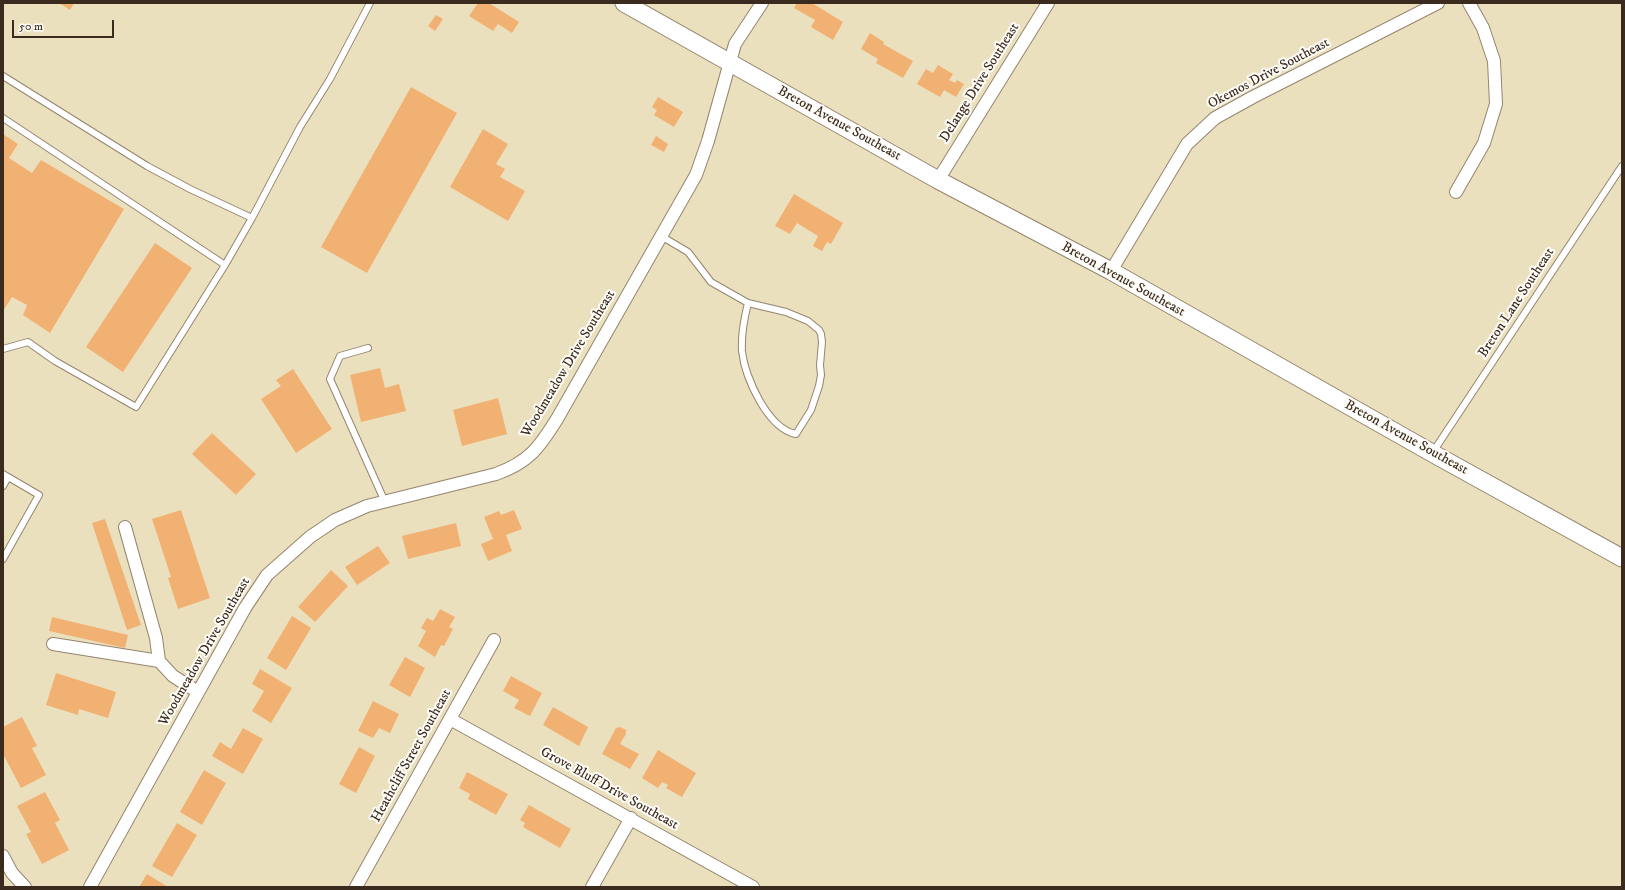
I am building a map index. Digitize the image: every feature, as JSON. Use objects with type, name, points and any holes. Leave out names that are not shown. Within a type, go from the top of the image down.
[{"type":"main road","name":"Breton Avenue Southeast","points":[[624,3],[938,180],[1110,272],[1622,558]]},
{"type":"street","name":"Woodmeadow Drive Southeast","points":[[90,887],[245,608],[267,575],[310,537],[335,520],[366,506],[496,474],[512,468],[529,457],[541,444],[557,419],[696,175],[704,156],[725,85],[729,62],[735,44],[762,3]]},
{"type":"street","name":"Delange Drive Southeast","points":[[938,180],[1048,3]]},
{"type":"street","name":"Okemos Drive Southeast","points":[[1110,272],[1188,144],[1215,118],[1253,97],[1438,3]]},
{"type":"street","points":[[1456,192],[1484,143],[1496,104],[1494,61],[1483,28],[1470,3]]},
{"type":"street","points":[[125,527],[156,638],[159,661],[173,676],[198,692]]},
{"type":"street","name":"Heathcliff Street Southeast","points":[[356,887],[494,640]]},
{"type":"street","points":[[53,644],[159,661]]},
{"type":"street","name":"Grove Bluff Drive Southeast","points":[[450,719],[753,887]]},
{"type":"street","points":[[592,887],[631,818]]},
{"type":"street","points":[[3,856],[12,872],[25,887]]},
{"type":"lane","points":[[3,349],[28,342],[55,361],[136,408],[226,265],[300,127],[330,79],[370,3]]},
{"type":"lane","points":[[3,76],[147,166],[190,189],[252,218]]},
{"type":"lane","points":[[3,118],[226,265]]},
{"type":"lane","name":"Breton Lane Southeast","points":[[1432,453],[1622,166]]},
{"type":"lane","points":[[661,236],[688,252],[711,282],[748,303],[786,312],[808,321],[819,330],[821,334],[821,375],[819,386],[811,410],[796,434],[786,432],[774,422],[755,393],[747,374],[742,352],[742,328],[748,303]]},
{"type":"lane","points":[[368,348],[340,356],[330,379],[385,502]]},
{"type":"lane","points":[[3,486],[5,475],[39,495],[3,559]]},
{"type":"building","points":[[59,3],[74,3],[70,10]]},
{"type":"building","points":[[478,3],[489,3],[519,22],[512,33],[498,24],[493,31],[469,16]]},
{"type":"building","points":[[797,3],[812,3],[843,22],[833,40],[811,27],[815,20],[794,8]]},
{"type":"building","points":[[436,15],[443,19],[435,31],[428,26]]},
{"type":"building","points":[[870,33],[884,42],[883,44],[913,61],[903,78],[876,63],[878,59],[861,49]]},
{"type":"building","points":[[938,65],[953,74],[949,80],[955,83],[957,80],[964,84],[956,97],[944,90],[940,97],[917,84],[926,69],[933,73]]},
{"type":"building","points":[[411,87],[457,113],[367,273],[321,247]]},
{"type":"building","points":[[658,97],[683,112],[674,127],[654,115],[657,110],[652,107]]},
{"type":"building","points":[[483,129],[508,144],[496,164],[505,169],[500,177],[525,191],[508,221],[450,187]]},
{"type":"building","points":[[3,134],[18,144],[9,158],[32,173],[41,160],[124,209],[50,333],[23,315],[27,305],[12,297],[3,311]]},
{"type":"building","points":[[656,136],[668,144],[664,152],[651,145]]},
{"type":"building","points":[[794,194],[843,223],[831,244],[827,242],[822,251],[813,246],[818,236],[797,223],[790,234],[775,226]]},
{"type":"building","points":[[155,243],[192,268],[123,372],[86,347]]},
{"type":"building","points":[[380,368],[385,388],[399,384],[406,411],[361,422],[350,375]]},
{"type":"building","points":[[293,369],[332,429],[296,453],[261,399],[281,386],[276,380]]},
{"type":"building","points":[[498,398],[507,434],[462,446],[453,410]]},
{"type":"building","points":[[212,433],[256,474],[236,495],[192,454]]},
{"type":"building","points":[[181,510],[210,598],[178,609],[168,578],[171,577],[152,519]]},
{"type":"building","points":[[514,510],[522,529],[506,535],[512,551],[488,561],[481,544],[493,539],[484,517],[499,511],[501,515]]},
{"type":"building","points":[[105,519],[141,625],[127,630],[92,523]]},
{"type":"building","points":[[456,523],[461,546],[408,559],[402,536]]},
{"type":"building","points":[[378,546],[390,563],[357,585],[345,567]]},
{"type":"building","points":[[331,570],[348,586],[315,622],[298,607]]},
{"type":"building","points":[[440,609],[455,617],[449,627],[453,629],[444,646],[441,645],[435,657],[418,646],[426,631],[421,628],[427,618],[433,621]]},
{"type":"building","points":[[292,616],[311,628],[286,670],[267,658]]},
{"type":"building","points":[[52,617],[128,635],[125,648],[49,631]]},
{"type":"building","points":[[405,657],[425,668],[410,697],[389,685]]},
{"type":"building","points":[[260,669],[292,688],[271,723],[252,711],[264,691],[252,684]]},
{"type":"building","points":[[56,673],[116,692],[108,718],[79,709],[78,715],[46,705]]},
{"type":"building","points":[[511,676],[542,693],[530,716],[514,708],[519,700],[503,691]]},
{"type":"building","points":[[373,701],[399,714],[390,733],[379,728],[373,738],[358,731]]},
{"type":"building","points":[[553,707],[588,727],[579,746],[543,725]]},
{"type":"building","points":[[22,717],[37,746],[32,748],[46,775],[21,788],[3,754],[3,727]]},
{"type":"building","points":[[620,727],[626,730],[626,734],[620,744],[639,754],[630,769],[602,754],[616,728]]},
{"type":"building","points":[[243,728],[263,739],[243,774],[212,756],[220,742],[231,749]]},
{"type":"building","points":[[359,747],[375,756],[356,793],[339,784]]},
{"type":"building","points":[[658,750],[696,773],[682,797],[666,788],[668,785],[662,782],[658,788],[642,778]]},
{"type":"building","points":[[204,770],[226,783],[202,825],[180,812]]},
{"type":"building","points":[[467,772],[508,794],[496,815],[468,799],[470,794],[459,788]]},
{"type":"building","points":[[45,792],[60,820],[55,823],[69,850],[42,864],[26,834],[31,832],[17,806]]},
{"type":"building","points":[[529,805],[571,829],[560,848],[523,827],[525,823],[520,820]]},
{"type":"building","points":[[177,823],[197,835],[172,877],[152,866]]},
{"type":"building","points":[[147,874],[168,887],[139,887]]}]
